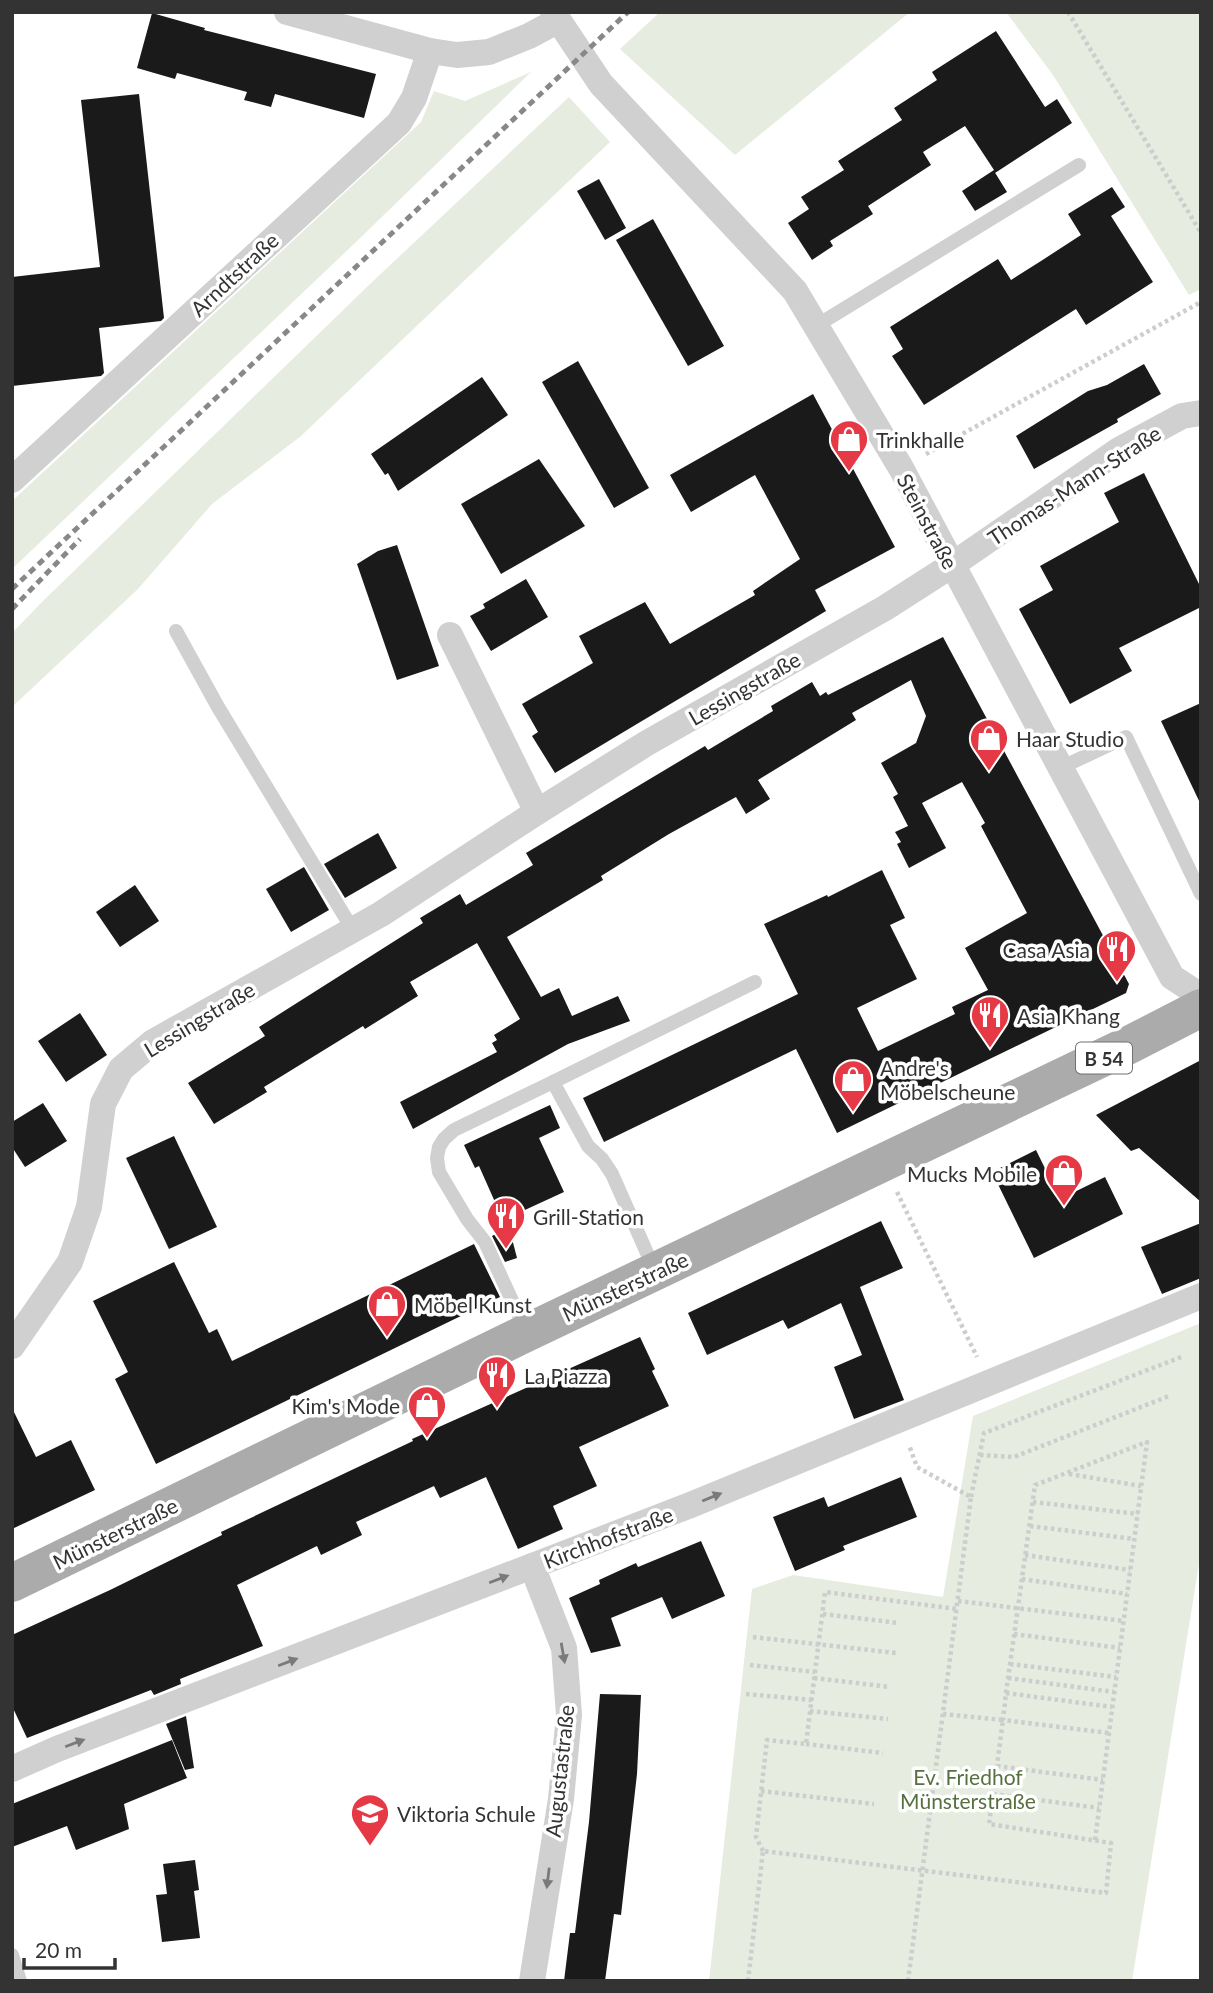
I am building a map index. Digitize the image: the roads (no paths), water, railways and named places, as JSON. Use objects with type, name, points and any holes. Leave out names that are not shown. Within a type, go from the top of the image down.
[{"type":"main road","name":"Münsterstraße","points":[[12,1583],[1201,1008]]},
{"type":"street","points":[[287,12],[430,51],[457,55],[489,52],[529,36],[555,17]]},
{"type":"street","name":"Steinstraße","points":[[555,17],[601,84],[795,291],[901,468],[1172,977],[1201,996]]},
{"type":"street","name":"Arndtstraße","points":[[12,480],[399,123],[414,98],[430,51]]},
{"type":"street","name":"Thomas-Mann-Straße","points":[[952,565],[1119,450],[1182,416],[1201,413]]},
{"type":"street","name":"Lessingstraße","points":[[12,1346],[70,1262],[89,1207],[103,1104],[121,1069],[153,1042],[353,930],[648,743],[885,608],[952,565]]},
{"type":"street","points":[[450,635],[537,811]]},
{"type":"street","name":"Kirchhofstraße","points":[[12,1769],[57,1749],[688,1506],[1201,1296]]},
{"type":"street","name":"Augustastraße","points":[[531,1981],[561,1799],[569,1715],[564,1648],[532,1566]]},
{"type":"lane","points":[[816,326],[1079,165]]},
{"type":"lane","points":[[176,631],[218,707],[353,930]]},
{"type":"lane","points":[[1060,768],[1126,737],[1201,894]]},
{"type":"lane","points":[[527,1333],[485,1242],[467,1219],[439,1172],[437,1158],[444,1139],[454,1130],[755,982]]},
{"type":"lane","points":[[552,1082],[588,1146],[602,1159],[612,1174],[656,1272]]},
{"type":"lane","points":[[12,1955],[20,1981]]},
{"type":"railway","points":[[12,589],[628,12]]},
{"type":"railway","points":[[12,609],[80,539]]},
{"type":"place","name":"Trinkhalle","points":[[849,473]]},
{"type":"place","name":"Haar Studio","points":[[989,772]]},
{"type":"place","name":"Casa Asia","points":[[1117,983]]},
{"type":"place","name":"Asia Khang","points":[[990,1049]]},
{"type":"place","name":"Andre's Möbelscheune","points":[[853,1113]]},
{"type":"place","name":"Mucks Mobile","points":[[1064,1207]]},
{"type":"place","name":"Grill-Station","points":[[506,1250]]},
{"type":"place","name":"Möbel Kunst","points":[[387,1338]]},
{"type":"place","name":"La Piazza","points":[[497,1409]]},
{"type":"place","name":"Kim's Mode","points":[[427,1439]]},
{"type":"place","name":"Viktoria Schule","points":[[370,1847]]},
{"type":"park label","name":"Ev. Friedhof Münsterstraße","points":[[968,1788]]}]
